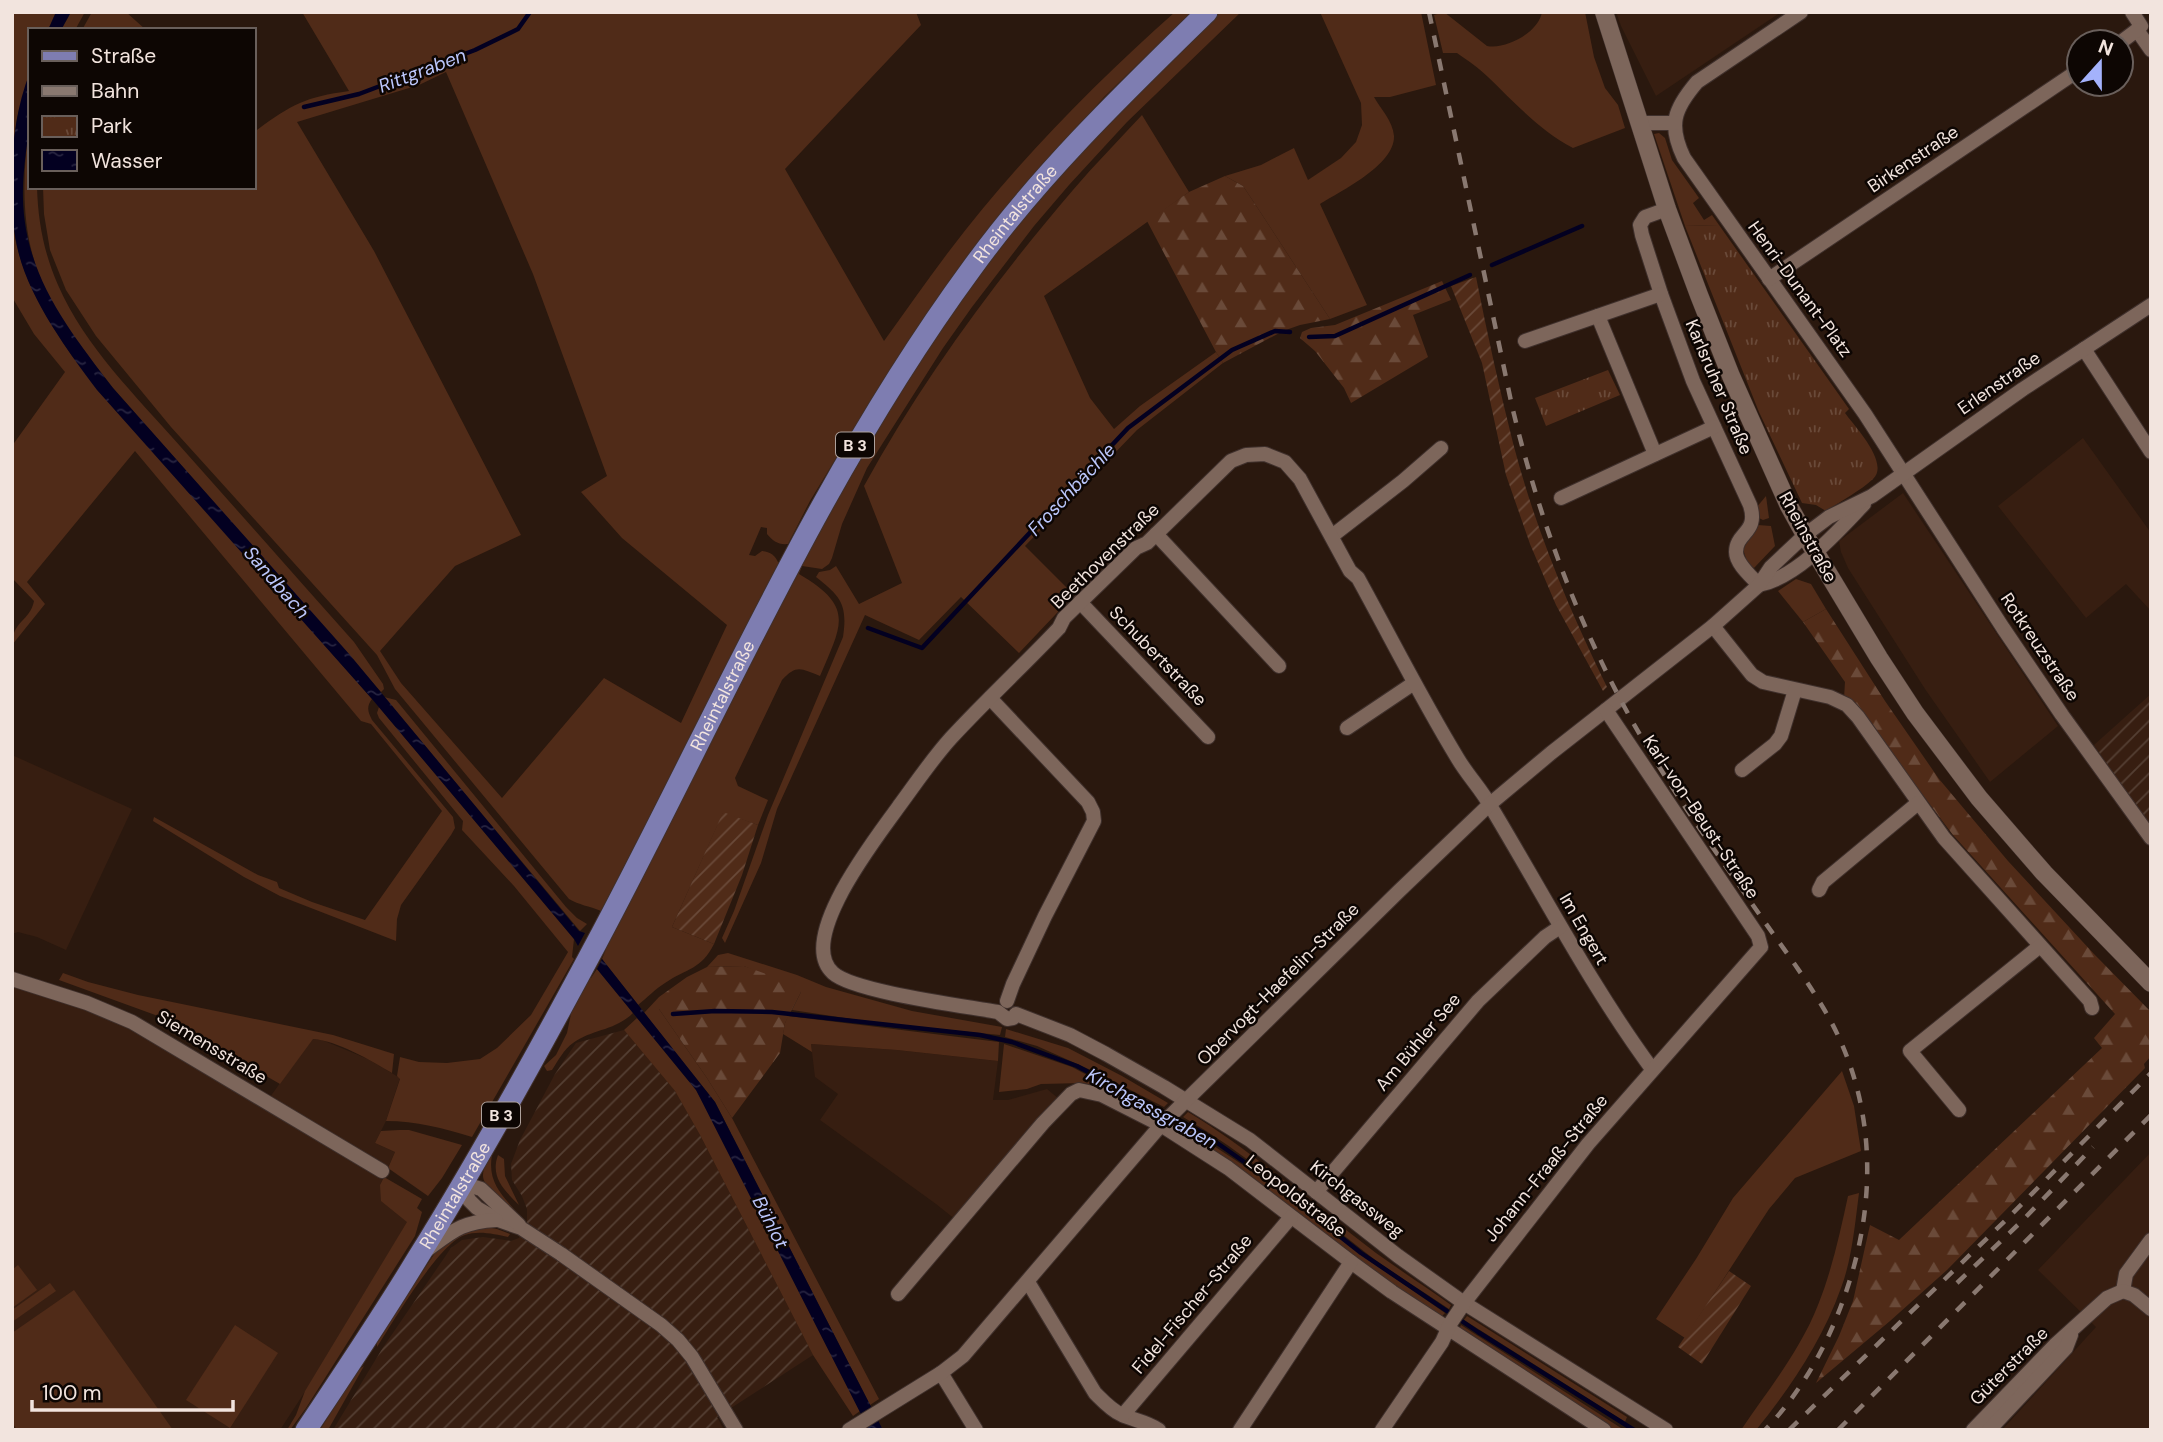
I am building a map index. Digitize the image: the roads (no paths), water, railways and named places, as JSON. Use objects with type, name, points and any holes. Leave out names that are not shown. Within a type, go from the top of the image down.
[{"type":"main road","name":"Rheintalstraße","points":[[306,1430],[419,1256],[533,1059],[597,942],[793,558],[854,446],[919,341],[974,264],[1040,184],[1108,108],[1207,12]]},
{"type":"street","name":"Rheinstraße","points":[[1604,12],[1667,209],[1731,376],[1789,506],[1814,551],[1915,713],[1979,798],[2044,873],[2151,983]]},
{"type":"street","points":[[1641,123],[1674,123],[1684,98],[1696,82],[1801,12]]},
{"type":"street","points":[[2132,12],[2141,26],[2137,30],[2151,50]]},
{"type":"street","name":"Birkenstraße","points":[[1769,279],[2065,79]]},
{"type":"street","name":"Henri-Dunant-Platz","points":[[1674,123],[1684,158],[1865,414],[1903,473]]},
{"type":"street","name":"Karlsruher Straße","points":[[1667,209],[1645,217],[1640,225],[1661,294],[1693,381],[1753,516],[1736,553],[1739,561],[1759,585]]},
{"type":"street","points":[[1525,341],[1661,294]]},
{"type":"street","name":"Erlenstraße","points":[[1814,551],[1872,496],[1903,473],[2151,304]]},
{"type":"street","points":[[1598,316],[1656,454]]},
{"type":"street","points":[[2084,349],[2151,452]]},
{"type":"street","points":[[1561,498],[1714,427]]},
{"type":"street","points":[[1332,536],[1441,448]]},
{"type":"street","name":"Beethovenstraße","points":[[832,972],[824,962],[822,950],[834,906],[848,878],[936,756],[1059,628],[1064,618],[1136,548],[1147,543],[1231,461],[1256,453],[1278,459],[1296,472],[1459,761],[1490,804]]},
{"type":"street","name":"Rotkreuzstraße","points":[[1903,473],[2018,650],[2151,838]]},
{"type":"street","name":"Erlenstraße","points":[[1805,535],[1829,517],[1872,496]]},
{"type":"street","points":[[1156,534],[1279,666]]},
{"type":"street","name":"Obervogt-Haefelin-Straße","points":[[854,1426],[941,1373],[963,1356],[1164,1123],[1418,872],[1490,804],[1713,626],[1759,585],[1771,567],[1805,535]]},
{"type":"street","name":"Obervogt-Haefelin-Straße","points":[[1759,585],[1771,583],[1814,551]]},
{"type":"street","name":"Schubertstraße","points":[[1080,602],[1208,737]]},
{"type":"street","points":[[1713,626],[1752,675],[1763,682],[1830,697],[1847,705],[1944,838],[2090,1001],[2092,1007]]},
{"type":"street","points":[[1347,728],[1414,683]]},
{"type":"street","points":[[1742,770],[1781,736],[1795,690]]},
{"type":"street","points":[[990,698],[1088,802],[1094,821],[1003,1007]]},
{"type":"street","name":"Karl-von-Beust-Straße","points":[[1606,710],[1758,936],[1761,947]]},
{"type":"street","points":[[1819,890],[1824,882],[1918,803]]},
{"type":"street","name":"Im Engert","points":[[1490,804],[1619,1025],[1652,1069]]},
{"type":"street","name":"Am Bühler See","points":[[1317,1192],[1478,1001],[1545,937],[1560,927]]},
{"type":"street","points":[[1959,1110],[1910,1051],[2040,946]]},
{"type":"street","name":"Johann-Fraaß-Straße","points":[[1382,1430],[1462,1306],[1588,1144],[1761,947]]},
{"type":"street","name":"Kirchgassweg","points":[[832,972],[839,978],[890,993],[1003,1007],[1010,1019],[1016,1014],[1081,1041],[1134,1069],[1183,1104],[1250,1140],[1462,1306],[1666,1430]]},
{"type":"street","name":"Siemensstraße","points":[[12,979],[88,1003],[132,1022],[382,1171]]},
{"type":"street","name":"Leopoldstraße","points":[[898,1294],[1043,1123],[1071,1094],[1079,1090],[1102,1095],[1164,1123],[1351,1262],[1604,1430]]},
{"type":"street","points":[[462,1183],[469,1200],[477,1208],[498,1220],[521,1228]]},
{"type":"street","points":[[462,1183],[481,1189],[521,1228],[661,1325],[678,1340],[692,1357],[736,1430]]},
{"type":"street","name":"Fidel-Fischer-Straße","points":[[1126,1421],[1232,1284],[1291,1217]]},
{"type":"street","points":[[419,1256],[459,1227],[476,1221],[498,1220]]},
{"type":"street","points":[[2151,1240],[2126,1274],[2123,1291],[2134,1295],[2151,1310]]},
{"type":"street","points":[[1240,1430],[1351,1262]]},
{"type":"street","points":[[1028,1282],[1095,1393],[1126,1421],[1147,1422],[1159,1430]]},
{"type":"street","name":"Güterstraße","points":[[1973,1430],[2054,1345],[2107,1298],[2123,1291]]},
{"type":"street","name":"Güterstraße","points":[[1989,1430],[2066,1348],[2073,1330]]},
{"type":"street","points":[[941,1373],[976,1430]]},
{"type":"water","points":[[56,12],[71,12],[62,28],[49,28]]},
{"type":"water","name":"Sandbach","points":[[28,78],[28,132],[23,188],[26,227],[41,277],[66,323],[113,388],[350,655],[579,931],[585,933],[578,946],[372,699],[97,390],[73,358],[39,303],[22,265],[17,246],[13,220],[12,177],[14,137]]},
{"type":"water","name":"Bühlot","points":[[602,959],[715,1102],[883,1430],[869,1430],[696,1090],[597,969]]},
{"type":"waterway","name":"Rittgraben","points":[[304,107],[359,94],[475,50],[518,29],[530,12]]},
{"type":"waterway","name":"Froschbächle","points":[[1492,265],[1582,226]]},
{"type":"waterway","name":"Froschbächle","points":[[1309,337],[1335,336],[1470,275]]},
{"type":"waterway","name":"Froschbächle","points":[[868,628],[922,648],[1128,428],[1232,350],[1275,331],[1290,332]]},
{"type":"waterway","name":"Kirchgassgraben","points":[[673,1014],[715,1011],[772,1012],[980,1035],[1012,1042],[1077,1066],[1203,1133],[1257,1171],[1361,1253],[1478,1332],[1634,1430]]},
{"type":"railway","points":[[1429,12],[1512,406],[1536,494],[1566,581],[1603,665],[1646,745],[1828,1016],[1842,1045],[1861,1107],[1866,1138],[1866,1202],[1854,1266],[1839,1311],[1820,1354],[1795,1394],[1765,1430]]},
{"type":"railway","points":[[1789,1430],[2009,1217],[2151,1073]]},
{"type":"railway","points":[[1838,1430],[2151,1115]]},
{"type":"railway","points":[[1957,1283],[2023,1220],[2093,1147]]}]
